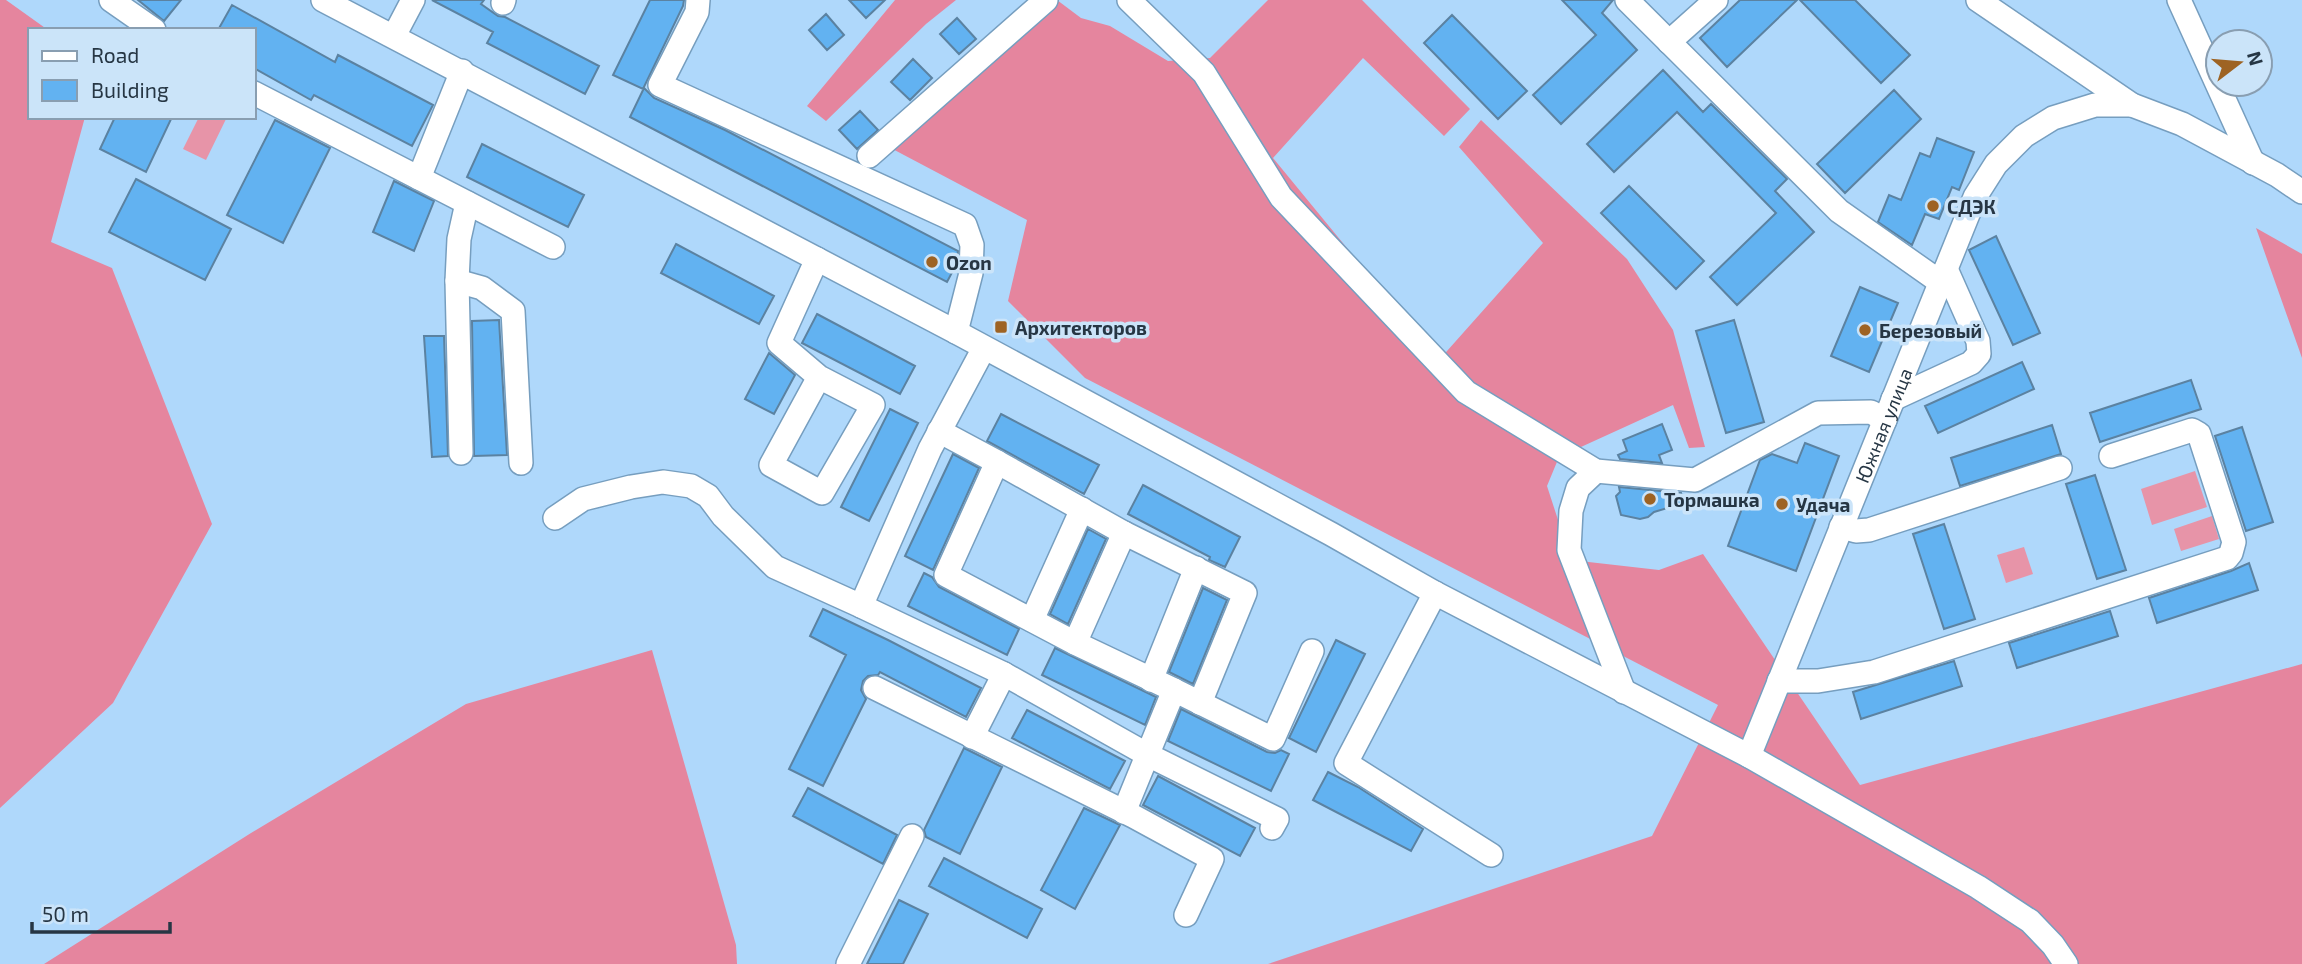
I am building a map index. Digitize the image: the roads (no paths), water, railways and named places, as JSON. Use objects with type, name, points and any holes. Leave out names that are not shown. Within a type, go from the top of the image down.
[{"type":"street","points":[[111,0],[151,28]]},
{"type":"street","points":[[323,0],[956,332],[1435,593],[1749,756],[1978,887],[2030,921],[2066,964]]},
{"type":"street","points":[[394,36],[413,0]]},
{"type":"street","points":[[698,0],[697,12],[660,85],[965,225],[972,245],[971,273],[956,332]]},
{"type":"street","points":[[869,156],[1046,0]]},
{"type":"street","points":[[1129,0],[1203,73],[1281,197],[1466,392],[1596,471],[1695,480],[1818,413],[1889,410],[1971,363],[1979,354],[1978,341],[1943,276],[1839,211],[1627,0]]},
{"type":"street","points":[[1668,42],[1716,0]]},
{"type":"street","points":[[1979,0],[2132,105],[2182,124],[2300,190]]},
{"type":"street","points":[[2179,0],[2253,163]]},
{"type":"street","points":[[419,178],[462,71]]},
{"type":"street","points":[[256,94],[552,247]]},
{"type":"street","name":"Южная улица","points":[[1749,756],[1975,197],[1996,164],[2024,136],[2053,118],[2095,105],[2132,105]]},
{"type":"street","points":[[461,453],[457,281],[459,239],[467,203]]},
{"type":"street","points":[[817,259],[779,343],[819,377],[873,405],[822,493],[771,465],[819,377]]},
{"type":"street","points":[[457,281],[482,288],[513,311],[521,463]]},
{"type":"street","points":[[861,606],[939,431],[984,348]]},
{"type":"street","points":[[1779,681],[1818,681],[1874,672],[2227,558],[2234,542],[2199,434],[2192,430],[2111,456]]},
{"type":"street","points":[[939,431],[1124,533],[1245,593],[1200,703]]},
{"type":"street","points":[[996,462],[946,575],[1075,643],[1273,739],[1312,651]]},
{"type":"street","points":[[1841,527],[1856,531],[1869,530],[2060,468]]},
{"type":"street","points":[[1596,471],[1578,488],[1571,511],[1569,550],[1624,692]]},
{"type":"street","points":[[555,518],[583,499],[631,487],[663,482],[691,486],[708,496],[723,516],[775,567],[1004,674],[1148,755],[1277,818],[1272,828]]},
{"type":"street","points":[[1032,620],[1082,509]]},
{"type":"street","points":[[1075,643],[1124,533]]},
{"type":"street","points":[[1151,680],[1196,568]]},
{"type":"street","points":[[1435,593],[1346,764],[1491,855]]},
{"type":"street","points":[[972,737],[1004,674]]},
{"type":"street","points":[[875,688],[1212,859],[1186,915]]},
{"type":"street","points":[[1124,812],[1174,690]]},
{"type":"street","points":[[848,964],[912,836]]},
{"type":"place","name":"СДЭК","points":[[1933,206]]},
{"type":"place","name":"Ozon","points":[[932,262]]},
{"type":"place","name":"Архитекторов","points":[[1001,327]]},
{"type":"place","name":"Березовый","points":[[1865,330]]},
{"type":"place","name":"Тормашка","points":[[1650,499]]},
{"type":"place","name":"Удача","points":[[1782,504]]}]
